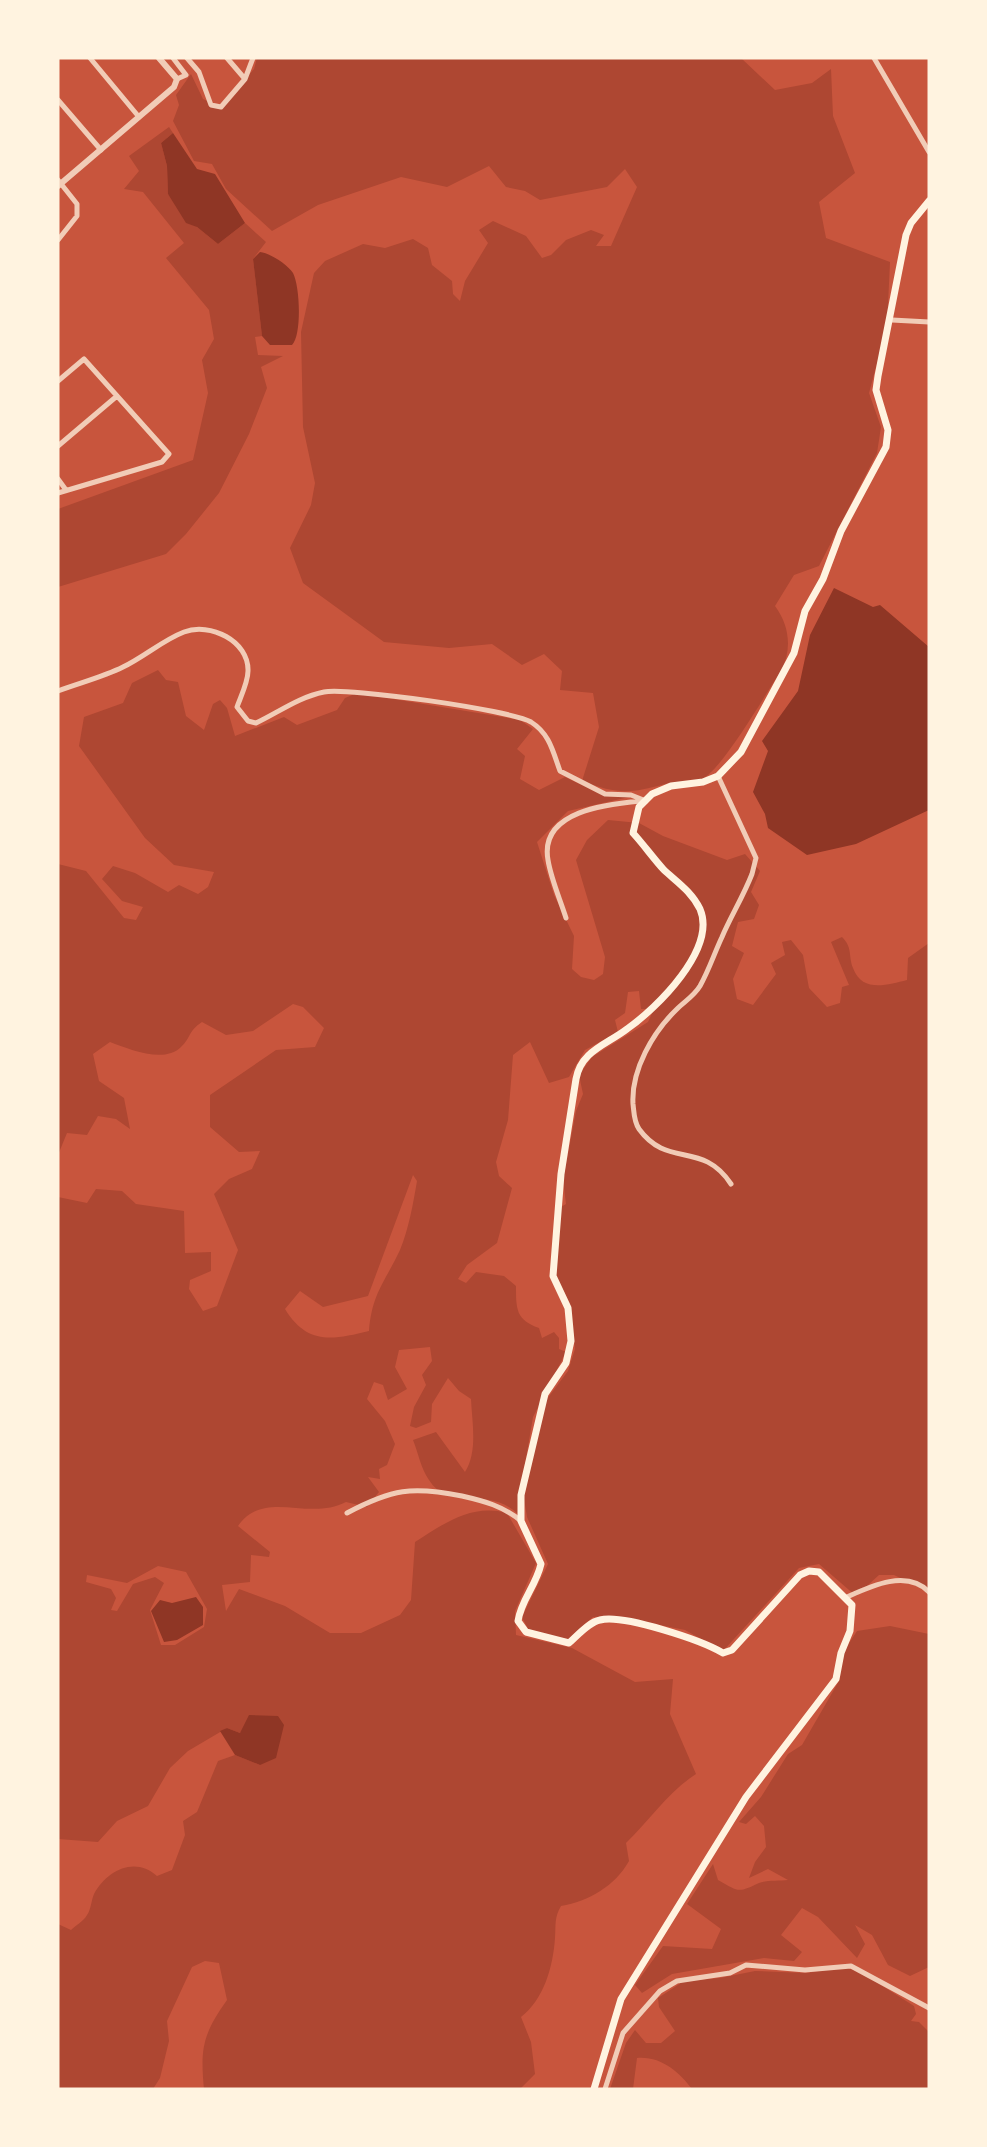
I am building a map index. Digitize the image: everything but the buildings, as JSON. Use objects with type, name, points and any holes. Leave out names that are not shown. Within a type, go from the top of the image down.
[{"type":"main road","points":[[594,2089],[621,1999],[746,1797],[836,1679],[841,1653],[850,1631],[852,1605],[847,1597],[819,1572],[809,1571],[800,1575],[732,1650],[723,1653],[668,1631],[609,1618],[596,1620],[569,1643],[526,1632],[518,1621],[520,1604],[529,1594],[541,1564],[521,1521],[521,1494],[545,1394],[566,1363],[571,1341],[568,1308],[552,1276],[561,1174],[578,1068],[588,1054],[627,1029],[667,994],[703,939],[705,926],[700,909],[690,893],[633,833],[639,807],[671,786],[704,782],[718,776],[741,752],[794,653],[805,611],[823,579],[841,531],[886,447],[888,430],[876,390],[892,320],[906,235],[911,223],[929,201]]},
{"type":"street","points":[[90,58],[139,117]]},
{"type":"street","points":[[159,58],[177,79]]},
{"type":"street","points":[[58,240],[77,216],[77,204],[59,183],[174,87],[177,79],[186,75],[173,58]]},
{"type":"street","points":[[187,58],[199,72],[211,105],[226,105],[245,79],[253,58]]},
{"type":"street","points":[[227,58],[245,79]]},
{"type":"street","points":[[874,58],[929,152]]},
{"type":"street","points":[[58,100],[100,150]]},
{"type":"street","points":[[892,320],[929,322]]},
{"type":"street","points":[[58,381],[84,359],[169,454],[162,462],[58,492]]},
{"type":"street","points":[[58,446],[117,396]]},
{"type":"street","points":[[58,480],[66,490]]},
{"type":"street","points":[[58,691],[120,668],[184,632],[201,629],[228,638],[240,646],[246,657],[248,671],[237,707],[248,721],[256,723],[303,698],[347,690],[519,716],[545,734],[553,746],[560,771],[605,794],[631,794],[646,800]]},
{"type":"street","points":[[718,776],[756,858],[752,874],[710,968],[698,989],[676,1010],[654,1038],[636,1071],[633,1091],[636,1125],[649,1143],[665,1151],[709,1160],[723,1171],[731,1184]]},
{"type":"street","points":[[566,918],[548,860],[547,849],[553,834],[577,812],[587,808],[646,800]]},
{"type":"street","points":[[347,1513],[370,1501],[424,1489],[497,1505],[521,1521]]},
{"type":"street","points":[[847,1597],[890,1580],[913,1583],[929,1592]]},
{"type":"street","points":[[605,2089],[623,2033],[660,1991],[677,1981],[730,1973],[746,1965],[805,1970],[851,1966],[929,2008]]},
{"type":"shaded area","points":[[257,58],[741,58],[775,90],[812,83],[831,69],[833,116],[855,173],[819,202],[826,238],[890,262],[887,326],[869,393],[881,427],[877,453],[819,566],[794,575],[775,606],[784,622],[788,638],[787,655],[781,671],[732,747],[711,773],[702,779],[623,791],[582,781],[599,727],[593,693],[560,690],[562,671],[544,654],[522,665],[492,644],[449,648],[384,642],[303,583],[290,548],[311,505],[315,483],[303,427],[301,332],[314,273],[325,261],[363,244],[385,248],[413,239],[428,248],[432,265],[452,281],[453,294],[460,301],[465,281],[488,243],[479,230],[493,221],[526,236],[542,258],[551,255],[566,240],[591,230],[604,235],[596,246],[611,246],[637,187],[625,169],[607,187],[540,200],[525,191],[506,187],[489,166],[447,187],[401,177],[318,205],[272,231],[226,189],[212,164],[194,161],[173,121],[179,105],[176,95],[191,74],[203,99],[221,107],[254,69]]},
{"type":"shaded area","points":[[169,127],[173,133],[161,143],[167,166],[168,194],[197,227],[218,244],[245,223],[266,242],[253,259],[262,336],[255,337],[258,355],[283,356],[261,367],[267,388],[249,434],[219,493],[186,534],[166,554],[58,587],[58,509],[193,460],[208,393],[202,360],[214,339],[209,310],[166,258],[184,243],[143,192],[124,189],[139,171],[129,156]]},
{"type":"shaded area","points":[[173,133],[197,169],[215,174],[245,223],[218,244],[197,227],[186,223],[168,194],[167,166],[161,143]]},
{"type":"shaded area","points":[[260,252],[283,263],[293,273],[299,321],[292,345],[270,345],[262,336],[253,259]]},
{"type":"shaded area","points":[[834,588],[873,607],[880,605],[929,647],[929,810],[856,844],[807,855],[768,828],[765,814],[753,792],[768,751],[762,741],[798,691],[810,635]]},
{"type":"shaded area","points":[[158,670],[166,680],[178,682],[186,716],[204,730],[213,704],[220,700],[227,708],[235,736],[284,717],[297,725],[337,710],[345,698],[357,693],[520,720],[533,729],[517,749],[525,756],[520,779],[539,790],[565,777],[605,796],[629,797],[568,811],[537,842],[554,895],[574,936],[572,969],[581,977],[594,980],[603,974],[605,957],[576,860],[587,840],[608,820],[639,823],[663,836],[727,860],[745,854],[760,871],[751,892],[759,905],[754,919],[738,922],[732,946],[744,953],[733,979],[737,999],[753,1005],[776,974],[771,963],[785,955],[782,942],[791,940],[803,955],[809,988],[827,1007],[840,1003],[842,987],[849,985],[831,942],[842,937],[848,945],[857,976],[862,981],[876,985],[907,980],[908,958],[929,943],[929,1592],[894,1575],[879,1575],[856,1596],[819,1564],[799,1568],[723,1651],[685,1630],[614,1616],[593,1617],[567,1640],[529,1631],[522,1617],[548,1564],[527,1517],[524,1499],[538,1422],[547,1399],[568,1371],[575,1349],[570,1304],[556,1276],[561,1207],[566,1204],[563,1180],[576,1111],[583,1094],[579,1075],[592,1057],[648,1022],[654,1009],[641,1009],[639,991],[628,992],[625,1013],[615,1020],[618,1032],[585,1050],[569,1077],[549,1083],[530,1042],[513,1055],[508,1120],[496,1162],[499,1176],[512,1188],[497,1243],[467,1265],[458,1279],[466,1283],[476,1272],[504,1276],[516,1286],[517,1307],[522,1317],[539,1328],[542,1338],[554,1332],[559,1338],[559,1349],[566,1352],[533,1417],[520,1494],[520,1516],[508,1506],[495,1501],[448,1495],[438,1490],[426,1476],[413,1440],[436,1432],[465,1472],[472,1455],[473,1437],[471,1399],[459,1391],[448,1378],[432,1404],[431,1422],[416,1428],[410,1426],[414,1407],[426,1385],[422,1375],[432,1361],[430,1347],[399,1350],[395,1367],[407,1389],[388,1400],[383,1385],[374,1382],[367,1399],[385,1421],[395,1444],[387,1465],[379,1469],[380,1479],[368,1477],[379,1492],[367,1507],[346,1502],[317,1509],[274,1507],[249,1515],[238,1526],[270,1552],[269,1557],[251,1555],[250,1582],[222,1585],[226,1611],[239,1589],[285,1606],[330,1633],[361,1633],[400,1615],[411,1600],[415,1542],[447,1522],[470,1513],[507,1513],[536,1563],[515,1611],[516,1635],[572,1648],[635,1682],[673,1679],[670,1714],[696,1774],[668,1798],[626,1843],[629,1861],[609,1885],[591,1896],[561,1906],[556,1918],[554,1949],[546,1982],[536,2001],[521,2017],[531,2042],[535,2074],[520,2089],[204,2089],[205,2042],[213,2022],[227,2000],[219,1963],[205,1961],[192,1967],[167,2021],[169,2041],[160,2078],[153,2089],[58,2089],[58,1924],[71,1930],[82,1921],[88,1913],[94,1894],[106,1878],[122,1868],[140,1867],[157,1876],[172,1870],[185,1835],[183,1821],[197,1812],[218,1761],[235,1755],[260,1765],[244,1728],[240,1733],[227,1728],[188,1751],[170,1768],[148,1806],[117,1821],[98,1842],[58,1839],[58,1197],[87,1203],[96,1189],[122,1191],[136,1204],[184,1211],[185,1253],[211,1252],[211,1271],[190,1280],[189,1289],[203,1311],[217,1306],[238,1250],[214,1194],[229,1179],[252,1169],[260,1151],[239,1152],[210,1127],[210,1095],[276,1050],[315,1047],[324,1028],[303,1007],[293,1004],[253,1031],[226,1035],[202,1022],[194,1028],[181,1047],[165,1054],[146,1054],[110,1042],[93,1054],[99,1081],[124,1098],[130,1129],[116,1119],[98,1116],[87,1135],[67,1133],[58,1155],[58,864],[86,871],[124,918],[136,920],[143,907],[122,901],[102,879],[113,866],[135,873],[168,892],[179,885],[198,894],[208,887],[214,872],[174,865],[145,838],[79,746],[84,717],[123,703],[132,683]],"holes":[[[413,1175],[417,1181],[406,1233],[376,1297],[369,1331],[321,1337],[302,1329],[285,1309],[300,1291],[323,1307],[368,1296]],[[158,1566],[186,1572],[207,1609],[204,1627],[175,1645],[161,1645],[150,1610],[164,1583],[155,1577],[133,1584],[117,1611],[111,1610],[116,1598],[111,1589],[86,1582],[87,1575],[127,1583]]]},
{"type":"shaded area","points":[[196,1597],[203,1607],[203,1625],[177,1640],[164,1642],[151,1611],[160,1600],[172,1603]]},
{"type":"shaded area","points":[[890,1626],[929,1634],[929,1967],[910,1976],[888,1965],[872,1935],[855,1925],[865,1944],[857,1958],[818,1917],[802,1908],[781,1935],[802,1952],[794,1961],[764,1958],[672,1974],[642,1993],[635,1985],[663,1946],[712,1949],[721,1929],[687,1904],[713,1864],[718,1880],[738,1890],[762,1882],[788,1880],[768,1869],[749,1878],[755,1862],[766,1847],[764,1826],[755,1816],[746,1824],[739,1822],[761,1797],[788,1754],[802,1745],[839,1681],[844,1651],[857,1631]]},
{"type":"shaded area","points":[[249,1715],[278,1716],[284,1725],[276,1758],[260,1765],[235,1755],[220,1731],[227,1728],[240,1733]]},
{"type":"shaded area","points":[[845,1967],[862,1973],[914,2006],[916,2014],[911,2021],[919,2022],[929,2032],[929,2089],[692,2089],[662,2062],[637,2058],[633,2089],[610,2089],[626,2043],[635,2030],[646,2043],[661,2043],[675,2031],[659,2007],[658,1998],[684,1981],[755,1971],[806,1973]]}]
